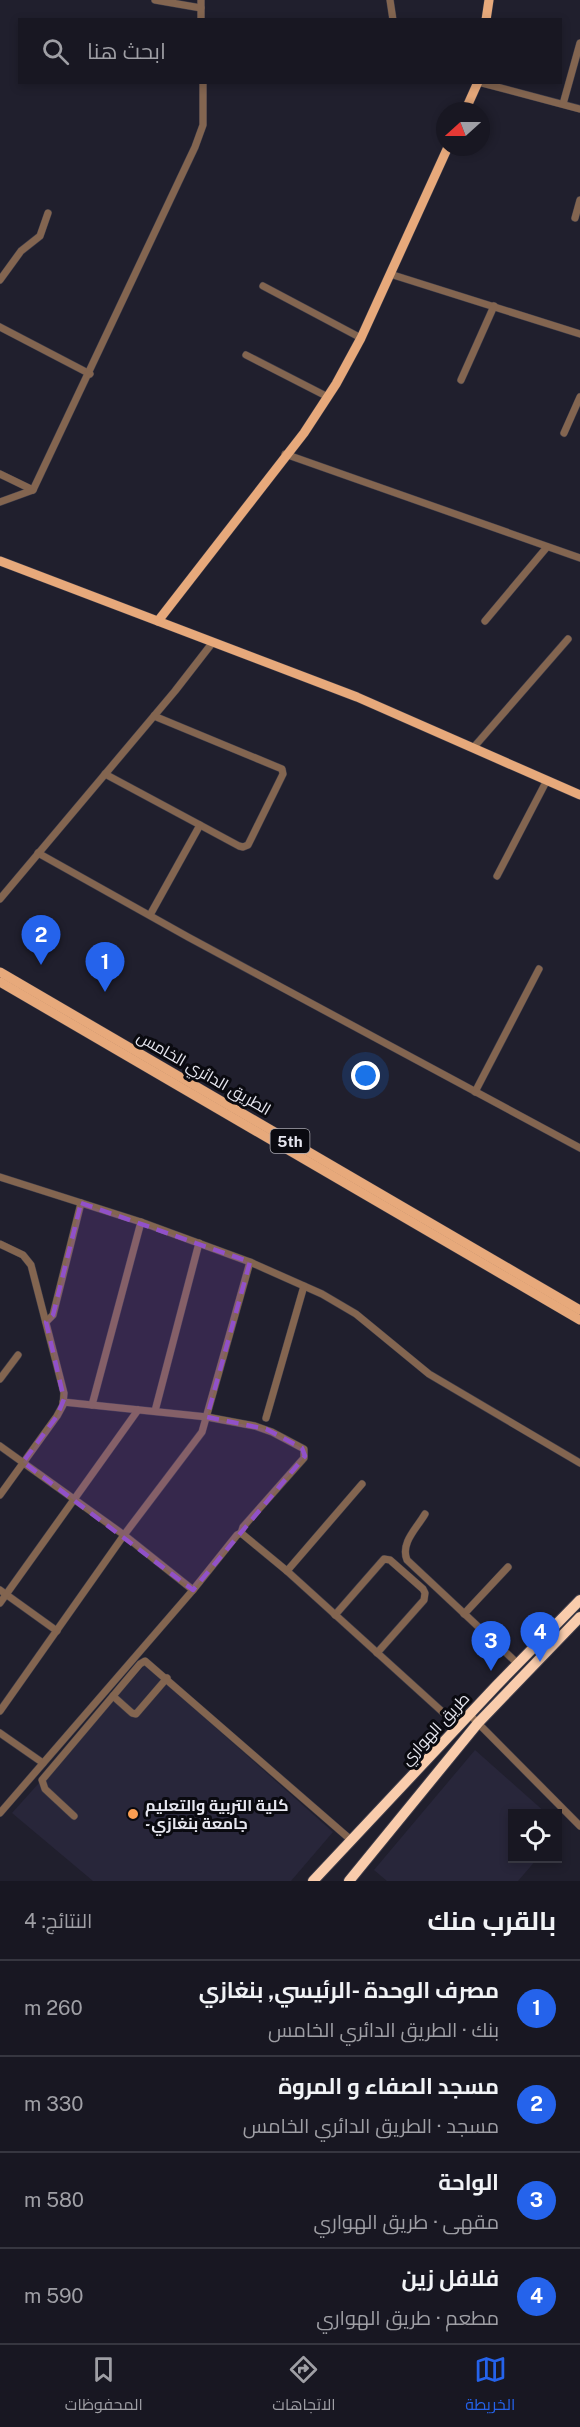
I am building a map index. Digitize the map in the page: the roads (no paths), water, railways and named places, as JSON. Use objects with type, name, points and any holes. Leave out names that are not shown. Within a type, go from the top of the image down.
[{"type":"highway","name":"طريق الهواري","points":[[313,1881],[580,1600]]},
{"type":"highway","name":"طريق الهواري","points":[[349,1881],[478,1723],[580,1617]]},
{"type":"main road","points":[[486,18],[489,0]]},
{"type":"main road","points":[[469,102],[477,84]]},
{"type":"main road","points":[[158,621],[285,454],[304,433],[328,397],[361,338],[444,156]]},
{"type":"main road","points":[[0,561],[357,697],[580,794]]},
{"type":"main road","name":"الطريق الدائري الخامس","points":[[0,972],[436,1231],[580,1320]]},
{"type":"main road","name":"الطريق الدائري الخامس","points":[[0,982],[436,1231],[580,1310]]},
{"type":"street","points":[[155,0],[201,4]]},
{"type":"street","points":[[390,0],[393,18]]},
{"type":"street","points":[[563,104],[580,43]]},
{"type":"street","points":[[0,502],[33,490],[90,374],[200,137],[204,112],[203,84]]},
{"type":"street","points":[[486,84],[580,109]]},
{"type":"street","points":[[575,218],[580,200]]},
{"type":"street","points":[[0,280],[21,250],[40,236],[48,213]]},
{"type":"street","points":[[390,274],[580,334]]},
{"type":"street","points":[[263,286],[361,338]]},
{"type":"street","points":[[461,380],[494,306]]},
{"type":"street","points":[[0,327],[90,374]]},
{"type":"street","points":[[246,355],[328,397]]},
{"type":"street","points":[[564,433],[580,397]]},
{"type":"street","points":[[285,454],[580,558]]},
{"type":"street","points":[[0,474],[33,490]]},
{"type":"street","points":[[485,621],[547,547]]},
{"type":"street","points":[[474,747],[568,639]]},
{"type":"street","points":[[0,899],[213,642]]},
{"type":"street","points":[[105,774],[243,848],[248,845],[283,774],[282,769],[154,716]]},
{"type":"street","points":[[497,876],[547,780]]},
{"type":"street","points":[[150,915],[200,825]]},
{"type":"street","points":[[38,853],[580,1148]]},
{"type":"street","points":[[475,1092],[539,969]]},
{"type":"street","points":[[0,1178],[141,1222],[250,1262],[322,1294],[356,1314],[429,1374],[580,1463]]},
{"type":"street","points":[[46,1322],[53,1315],[81,1203]]},
{"type":"street","points":[[92,1405],[141,1222]]},
{"type":"street","points":[[154,1411],[199,1243]]},
{"type":"street","points":[[0,1245],[23,1255],[30,1262],[63,1388],[63,1402],[57,1416],[0,1495]]},
{"type":"street","points":[[0,1711],[124,1535],[199,1437],[207,1417],[250,1262]]},
{"type":"street","points":[[266,1418],[304,1286]]},
{"type":"street","points":[[0,1378],[18,1355]]},
{"type":"street","points":[[0,1813],[304,1458],[305,1451],[261,1428],[207,1417],[63,1402]]},
{"type":"street","points":[[0,1603],[3,1592],[75,1499],[138,1410]]},
{"type":"street","points":[[0,1446],[124,1535],[193,1590]]},
{"type":"street","points":[[287,1571],[362,1484]]},
{"type":"street","points":[[425,1514],[406,1544],[405,1557],[518,1663]]},
{"type":"street","points":[[241,1533],[287,1571],[458,1726]]},
{"type":"street","points":[[335,1615],[384,1559],[390,1560],[423,1589],[424,1600],[377,1653]]},
{"type":"street","points":[[464,1614],[508,1568]]},
{"type":"street","points":[[3,1592],[57,1631]]},
{"type":"street","points":[[74,1816],[45,1789],[42,1780],[143,1662],[150,1663],[351,1840]]},
{"type":"street","points":[[112,1696],[136,1714],[167,1678]]},
{"type":"street","points":[[470,1714],[580,1826]]},
{"type":"street","points":[[0,1733],[43,1763]]},
{"type":"place","name":"مسجد الصفاء و المروة","points":[[41,965]]},
{"type":"place","name":"مصرف الوحدة -الرئيسي, بنغازي","points":[[105,992]]},
{"type":"place","name":"فلافل زين","points":[[540,1662]]},
{"type":"place","name":"الواحة","points":[[491,1671]]},
{"type":"place","name":"كلية التربية والتعليم -جامعة بنغازي","points":[[133,1814]]}]
